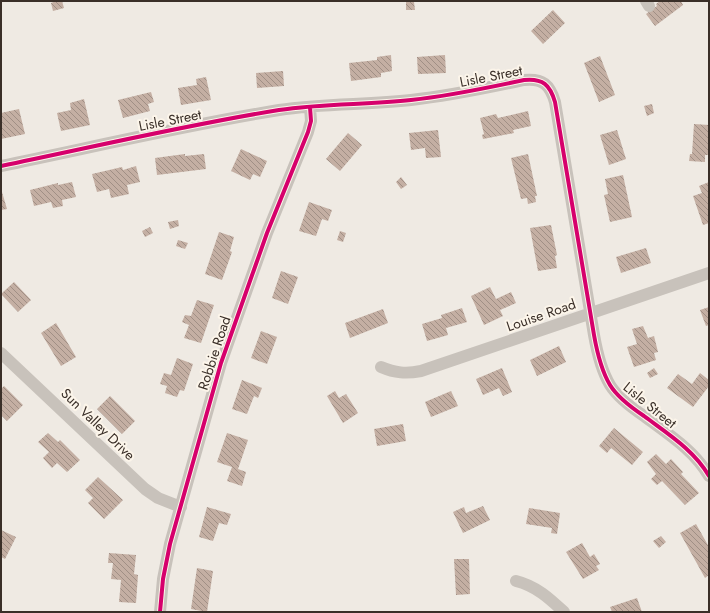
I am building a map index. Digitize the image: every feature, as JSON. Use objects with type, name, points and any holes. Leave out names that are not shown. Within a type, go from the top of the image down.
[{"type":"street","name":"Lisle Street","points":[[1,166],[279,110],[446,96],[524,80],[536,80],[551,90],[555,102],[590,314],[598,355],[606,378],[613,389],[632,408],[688,450],[709,476]]},
{"type":"street","name":"Robbie Road","points":[[160,612],[165,568],[226,346],[267,233],[308,132],[311,121],[310,107]]},
{"type":"street","name":"Louise Road","points":[[381,368],[398,373],[413,373],[421,371],[709,273]]},
{"type":"street","name":"Sun Valley Drive","points":[[1,353],[145,489],[158,498],[181,507]]},
{"type":"street","points":[[516,581],[529,585],[540,591],[564,612]]},
{"type":"building","points":[[62,1],[64,8],[53,11],[51,3]]},
{"type":"building","points":[[660,1],[681,1],[683,5],[655,26],[646,14],[657,6],[656,4]]},
{"type":"building","points":[[406,2],[414,2],[415,10],[406,10]]},
{"type":"building","points":[[553,10],[565,23],[543,44],[531,31]]},
{"type":"building","points":[[391,55],[392,71],[381,73],[381,77],[351,81],[349,63],[377,60],[377,57]]},
{"type":"building","points":[[445,55],[446,73],[418,74],[417,57]]},
{"type":"building","points":[[600,56],[615,95],[599,102],[584,63]]},
{"type":"building","points":[[283,71],[284,86],[257,88],[256,73]]},
{"type":"building","points":[[206,77],[211,100],[181,105],[178,88],[197,85],[196,79]]},
{"type":"building","points":[[151,92],[154,102],[148,104],[150,111],[123,118],[118,100]]},
{"type":"building","points":[[84,99],[90,125],[61,131],[57,113],[71,110],[70,103]]},
{"type":"building","points":[[652,104],[654,113],[647,116],[644,106]]},
{"type":"building","points":[[19,109],[25,134],[1,139],[1,113]]},
{"type":"building","points":[[528,111],[531,126],[513,130],[514,133],[483,139],[482,135],[484,134],[480,118],[496,114],[498,118]]},
{"type":"building","points":[[694,124],[709,125],[709,155],[705,155],[705,162],[689,161],[690,154],[692,154]]},
{"type":"building","points":[[438,130],[441,157],[426,158],[425,148],[411,150],[409,133]]},
{"type":"building","points":[[617,130],[626,159],[609,165],[600,135]]},
{"type":"building","points":[[348,133],[362,145],[340,171],[326,159]]},
{"type":"building","points":[[241,149],[267,161],[260,177],[253,174],[250,180],[231,171]]},
{"type":"building","points":[[185,154],[185,156],[204,154],[206,169],[157,175],[155,158]]},
{"type":"building","points":[[528,154],[537,196],[535,196],[536,202],[528,204],[527,198],[521,199],[511,158]]},
{"type":"building","points":[[136,166],[140,182],[127,185],[129,194],[111,198],[109,189],[97,192],[92,174],[122,167],[123,170]]},
{"type":"building","points":[[623,175],[632,217],[610,222],[604,195],[608,194],[605,179]]},
{"type":"building","points":[[401,177],[407,185],[401,189],[396,182]]},
{"type":"building","points":[[72,182],[76,197],[62,200],[63,206],[53,208],[51,202],[34,206],[30,190],[58,183],[58,185]]},
{"type":"building","points":[[709,182],[709,223],[703,225],[693,196],[702,193],[699,186]]},
{"type":"building","points":[[2,192],[7,209],[1,210]]},
{"type":"building","points":[[309,202],[332,210],[328,221],[322,219],[316,236],[299,231]]},
{"type":"building","points":[[178,220],[179,226],[170,229],[168,222]]},
{"type":"building","points":[[551,225],[557,255],[555,256],[557,268],[538,271],[530,228]]},
{"type":"building","points":[[150,227],[153,233],[145,237],[142,231]]},
{"type":"building","points":[[340,231],[346,233],[343,242],[337,240]]},
{"type":"building","points":[[219,232],[234,237],[230,251],[232,252],[222,280],[205,274]]},
{"type":"building","points":[[178,240],[188,243],[185,249],[176,246]]},
{"type":"building","points":[[646,248],[651,263],[621,273],[616,257]]},
{"type":"building","points":[[281,271],[298,277],[288,304],[272,298]]},
{"type":"building","points":[[14,282],[31,300],[18,312],[1,294]]},
{"type":"building","points":[[490,287],[496,299],[511,292],[516,303],[500,310],[503,316],[484,325],[471,296]]},
{"type":"building","points":[[197,300],[214,305],[201,343],[184,338],[189,325],[182,322],[185,315],[191,316]]},
{"type":"building","points":[[709,307],[709,325],[706,326],[700,310]]},
{"type":"building","points":[[462,308],[467,322],[446,328],[448,335],[427,341],[422,324],[442,318],[441,315]]},
{"type":"building","points":[[383,309],[388,323],[350,338],[345,323]]},
{"type":"building","points":[[56,323],[76,357],[61,366],[41,333]]},
{"type":"building","points":[[643,326],[648,338],[654,336],[658,352],[654,353],[656,360],[634,367],[627,347],[637,344],[632,329]]},
{"type":"building","points":[[261,331],[277,337],[267,364],[251,358]]},
{"type":"building","points":[[559,346],[566,362],[537,376],[530,360]]},
{"type":"building","points":[[177,358],[193,364],[184,391],[180,390],[177,397],[165,393],[167,386],[160,384],[164,373],[171,375]]},
{"type":"building","points":[[502,368],[512,392],[503,396],[499,388],[483,395],[476,379]]},
{"type":"building","points":[[654,368],[658,374],[650,378],[647,373]]},
{"type":"building","points":[[700,373],[709,380],[709,386],[693,407],[667,388],[678,374],[692,384]]},
{"type":"building","points":[[242,380],[262,388],[258,398],[254,396],[247,414],[232,409]]},
{"type":"building","points":[[4,386],[23,405],[7,421],[1,415],[1,389]]},
{"type":"building","points":[[335,391],[339,398],[346,394],[358,413],[343,423],[327,396]]},
{"type":"building","points":[[451,391],[458,406],[431,417],[425,402]]},
{"type":"building","points":[[110,396],[135,421],[122,434],[97,409]]},
{"type":"building","points":[[403,424],[406,441],[377,446],[374,429]]},
{"type":"building","points":[[614,428],[643,452],[632,465],[611,448],[607,453],[599,446]]},
{"type":"building","points":[[48,433],[58,442],[60,440],[80,460],[67,472],[57,463],[52,468],[43,458],[49,452],[38,442]]},
{"type":"building","points":[[227,433],[248,440],[238,469],[246,472],[242,486],[227,481],[232,467],[217,462]]},
{"type":"building","points":[[656,454],[666,464],[671,459],[683,472],[681,474],[699,493],[685,505],[662,481],[657,485],[651,479],[656,474],[647,462]]},
{"type":"building","points":[[98,477],[123,500],[104,519],[88,503],[93,498],[85,490]]},
{"type":"building","points":[[483,506],[490,520],[463,533],[453,512],[464,507],[466,513]]},
{"type":"building","points":[[207,507],[231,514],[227,525],[219,523],[213,541],[199,537]]},
{"type":"building","points":[[529,508],[560,513],[557,534],[551,533],[552,528],[526,524]]},
{"type":"building","points":[[696,524],[709,547],[709,575],[705,578],[680,533]]},
{"type":"building","points":[[1,530],[16,537],[5,559],[1,557]]},
{"type":"building","points":[[661,536],[666,542],[659,548],[653,541]]},
{"type":"building","points":[[582,543],[590,557],[594,554],[600,564],[596,566],[599,570],[583,579],[566,552]]},
{"type":"building","points":[[109,553],[136,555],[134,574],[138,575],[136,603],[119,602],[121,580],[111,579],[113,563],[108,563]]},
{"type":"building","points":[[454,559],[469,559],[470,594],[456,595]]},
{"type":"building","points":[[197,568],[213,571],[207,612],[191,609]]},
{"type":"building","points":[[637,598],[642,612],[612,612],[610,607]]},
{"type":"cycle path","points":[[1,166],[174,129],[279,110],[312,106],[411,100],[454,94],[524,80],[536,80],[541,82],[551,91],[555,102],[594,335],[604,373],[613,390],[621,398],[688,450],[709,476]]},
{"type":"cycle path","points":[[160,612],[163,579],[170,544],[221,363],[267,233],[308,132],[311,121],[310,107]]}]
